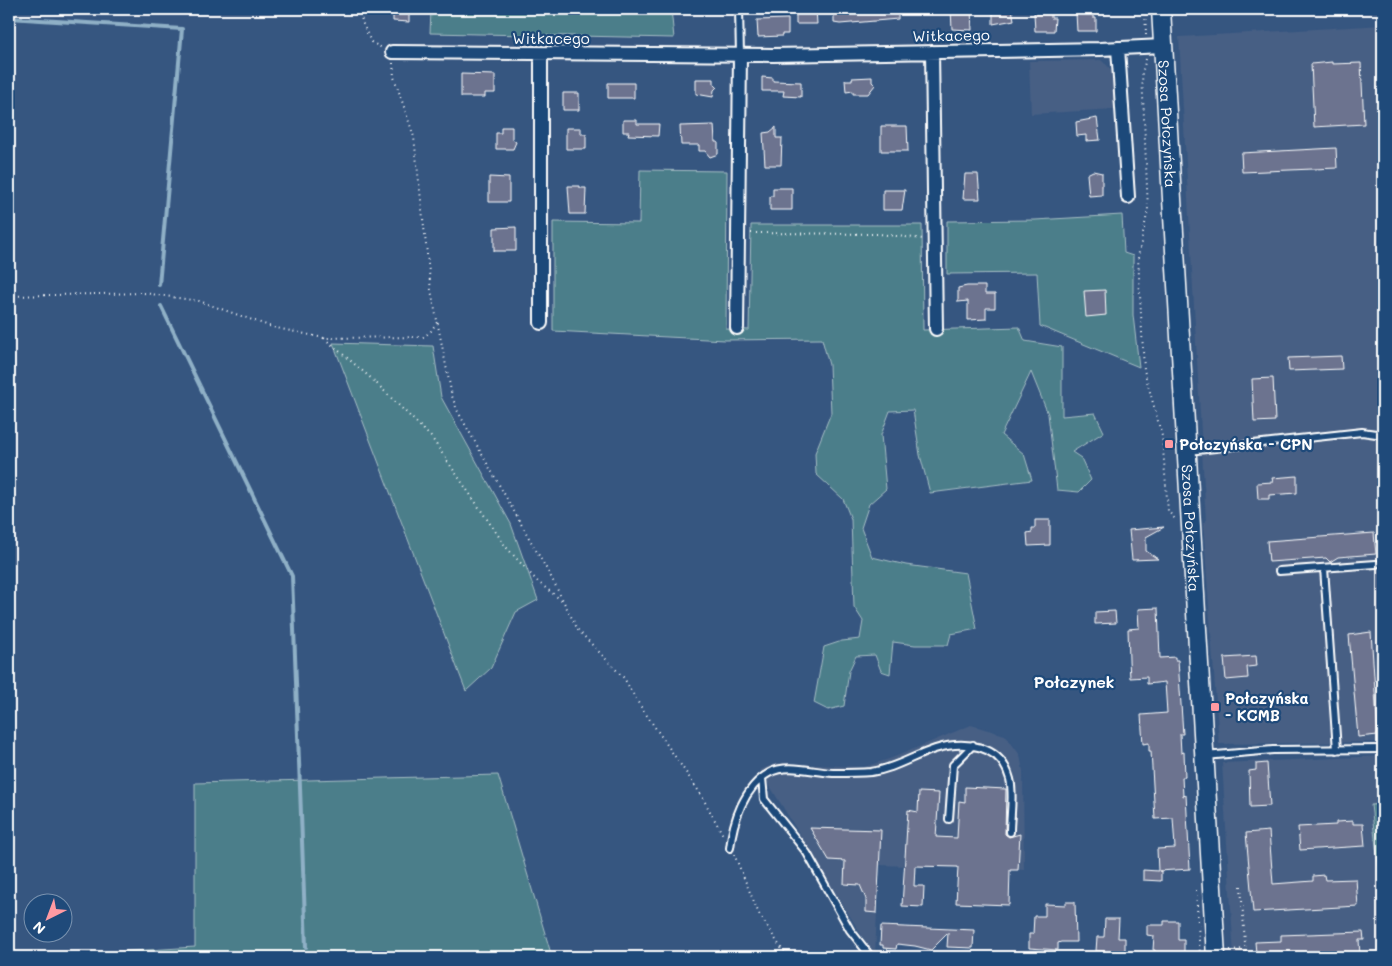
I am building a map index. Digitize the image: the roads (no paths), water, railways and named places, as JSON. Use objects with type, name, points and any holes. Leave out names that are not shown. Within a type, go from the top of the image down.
[{"type":"main road","name":"Szosa Połczyńska","points":[[1161,9],[1155,46],[1187,451],[1216,957]]},
{"type":"street","name":"Witkacego","points":[[392,52],[740,55],[1155,46]]},
{"type":"street","points":[[1118,48],[1128,197]]},
{"type":"street","points":[[932,52],[936,329]]},
{"type":"street","points":[[541,323],[542,54]]},
{"type":"street","points":[[737,328],[740,55]]},
{"type":"lane","points":[[738,9],[740,55]]},
{"type":"lane","points":[[1187,451],[1362,432],[1383,435]]},
{"type":"lane","points":[[1279,571],[1376,564]]},
{"type":"lane","points":[[1324,568],[1337,750]]},
{"type":"lane","points":[[730,848],[736,817],[746,797],[762,778],[776,770],[786,768],[833,773],[882,770],[936,749],[955,744],[973,745],[992,752],[1006,770],[1011,784],[1010,832]]},
{"type":"lane","points":[[949,818],[954,765],[973,745]]},
{"type":"lane","points":[[1205,756],[1273,750],[1383,749]]},
{"type":"lane","points":[[762,778],[764,799],[807,853],[850,930],[871,957]]},
{"type":"waterway","points":[[9,18],[182,29],[159,285]]},
{"type":"waterway","points":[[161,306],[292,576],[306,947]]},
{"type":"place","name":"Połczyńska - CPN","points":[[1169,444]]},
{"type":"place","name":"Połczyńska - KCMB","points":[[1215,707]]},
{"type":"district","name":"Połczynek","points":[[1074,681]]}]
